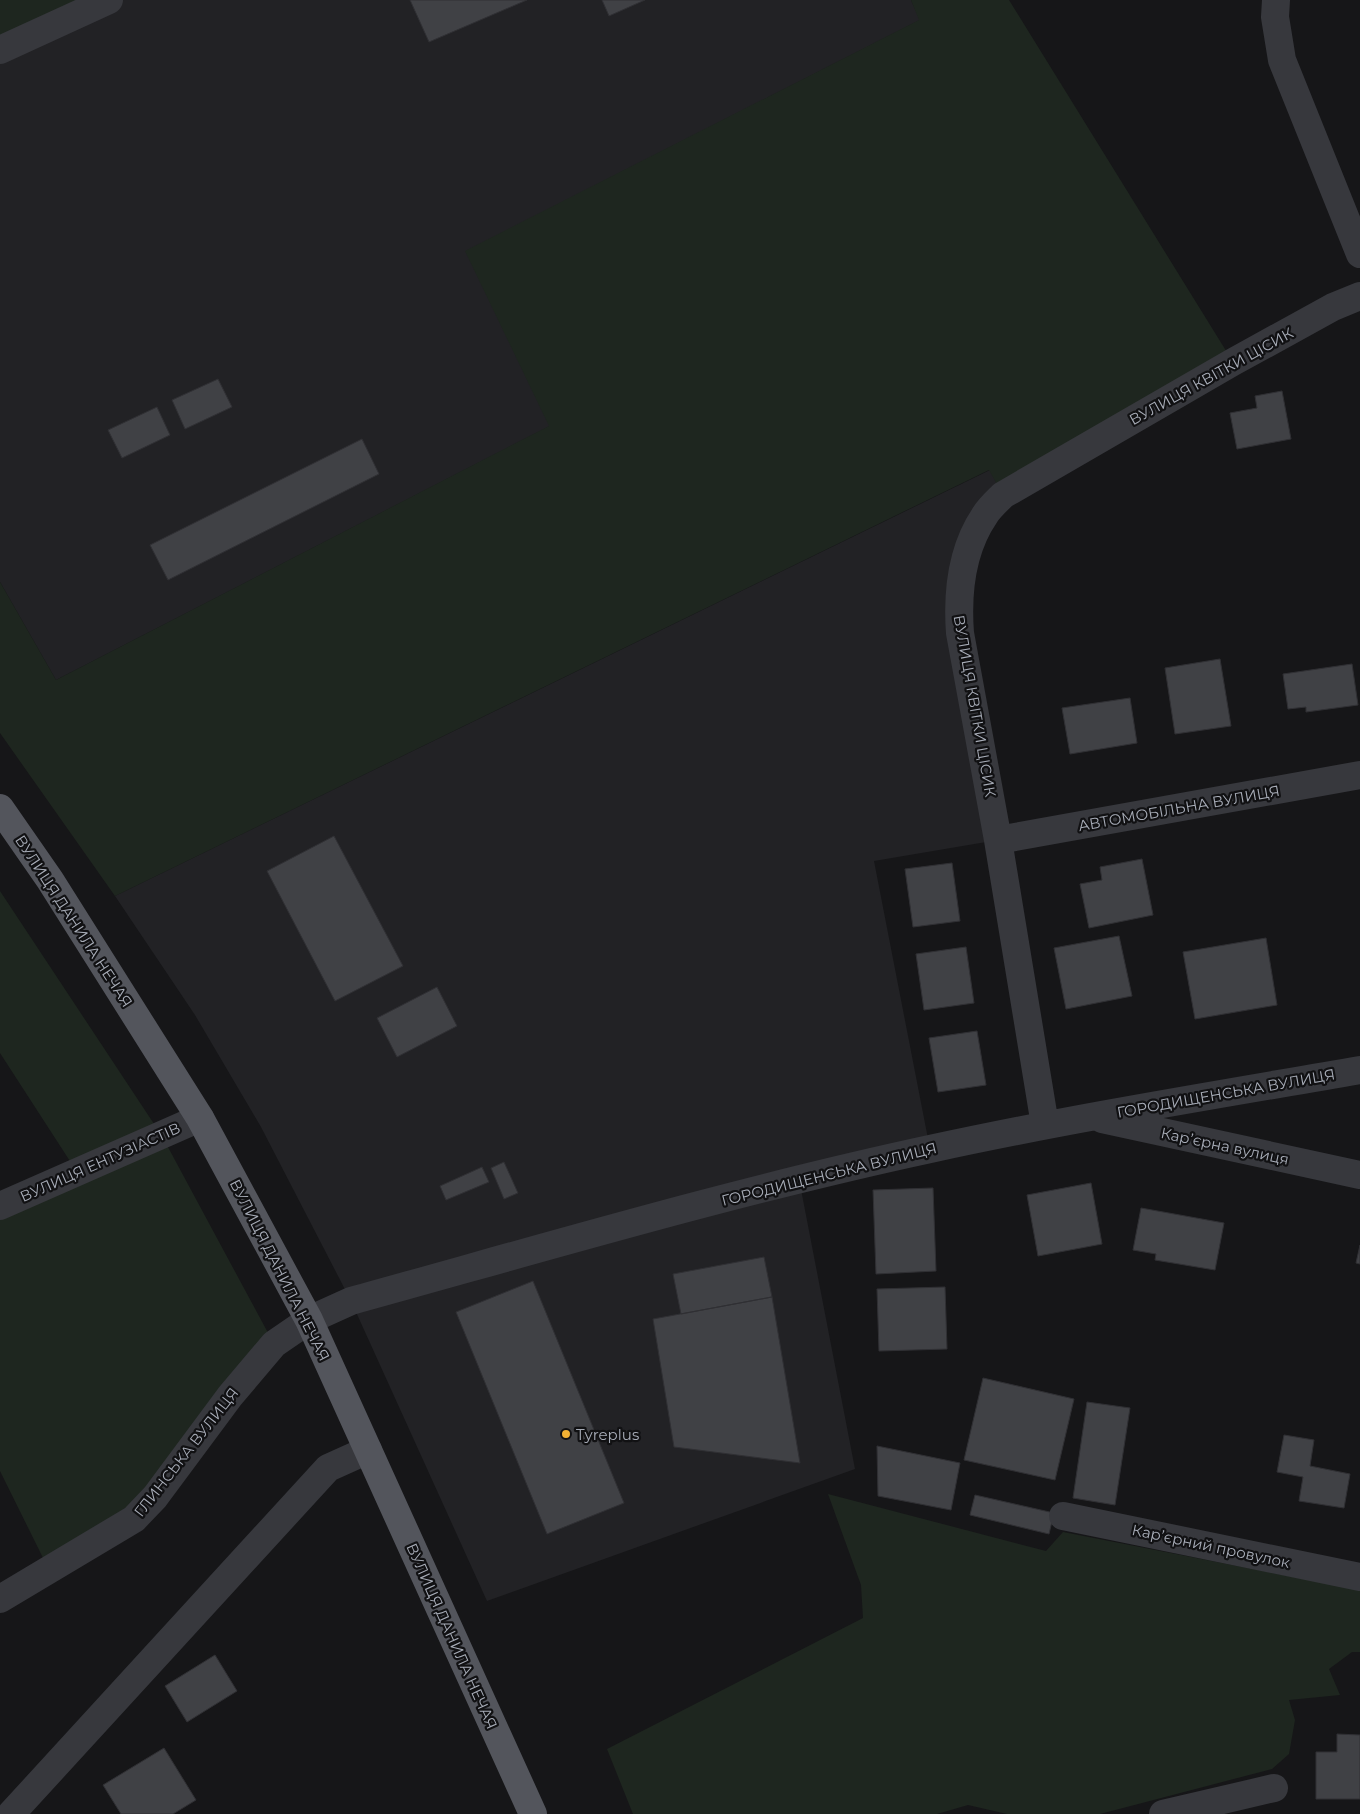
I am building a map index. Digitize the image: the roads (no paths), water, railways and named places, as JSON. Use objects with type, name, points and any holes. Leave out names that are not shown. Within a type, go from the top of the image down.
[{"type":"main road","name":"ВУЛИЦЯ ДАНИЛА НЕЧАЯ","points":[[0,808],[50,880],[200,1118],[309,1320],[533,1814]]},
{"type":"street","points":[[0,50],[109,0]]},
{"type":"street","points":[[1276,0],[1275,17],[1282,60],[1360,254]]},
{"type":"street","name":"ВУЛИЦЯ КВІТКИ ЦІСИК","points":[[1045,1125],[998,840],[960,633],[959,588],[972,536],[986,513],[1003,495],[1233,362],[1360,296]]},
{"type":"street","name":"АВТОМОБІЛЬНА ВУЛИЦЯ","points":[[998,840],[1360,776]]},
{"type":"street","name":"ГОРОДИЩЕНСЬКА ВУЛИЦЯ","points":[[309,1320],[351,1301],[789,1182],[930,1149],[1045,1125],[1360,1070]]},
{"type":"street","name":"Карʼєрна вулиця","points":[[1089,1117],[1360,1175]]},
{"type":"street","name":"ВУЛИЦЯ ЕНТУЗІАСТІВ","points":[[0,1206],[200,1118]]},
{"type":"street","name":"ГЛИНСЬКА ВУЛИЦЯ","points":[[0,1600],[134,1519],[155,1497],[230,1396],[274,1344],[309,1320]]},
{"type":"street","points":[[11,1814],[328,1468],[368,1450]]},
{"type":"street","name":"Карʼєрний провулок","points":[[1063,1516],[1360,1577]]},
{"type":"street","points":[[1163,1814],[1274,1788]]},
{"type":"place","name":"Tyreplus","points":[[566,1434]]}]
